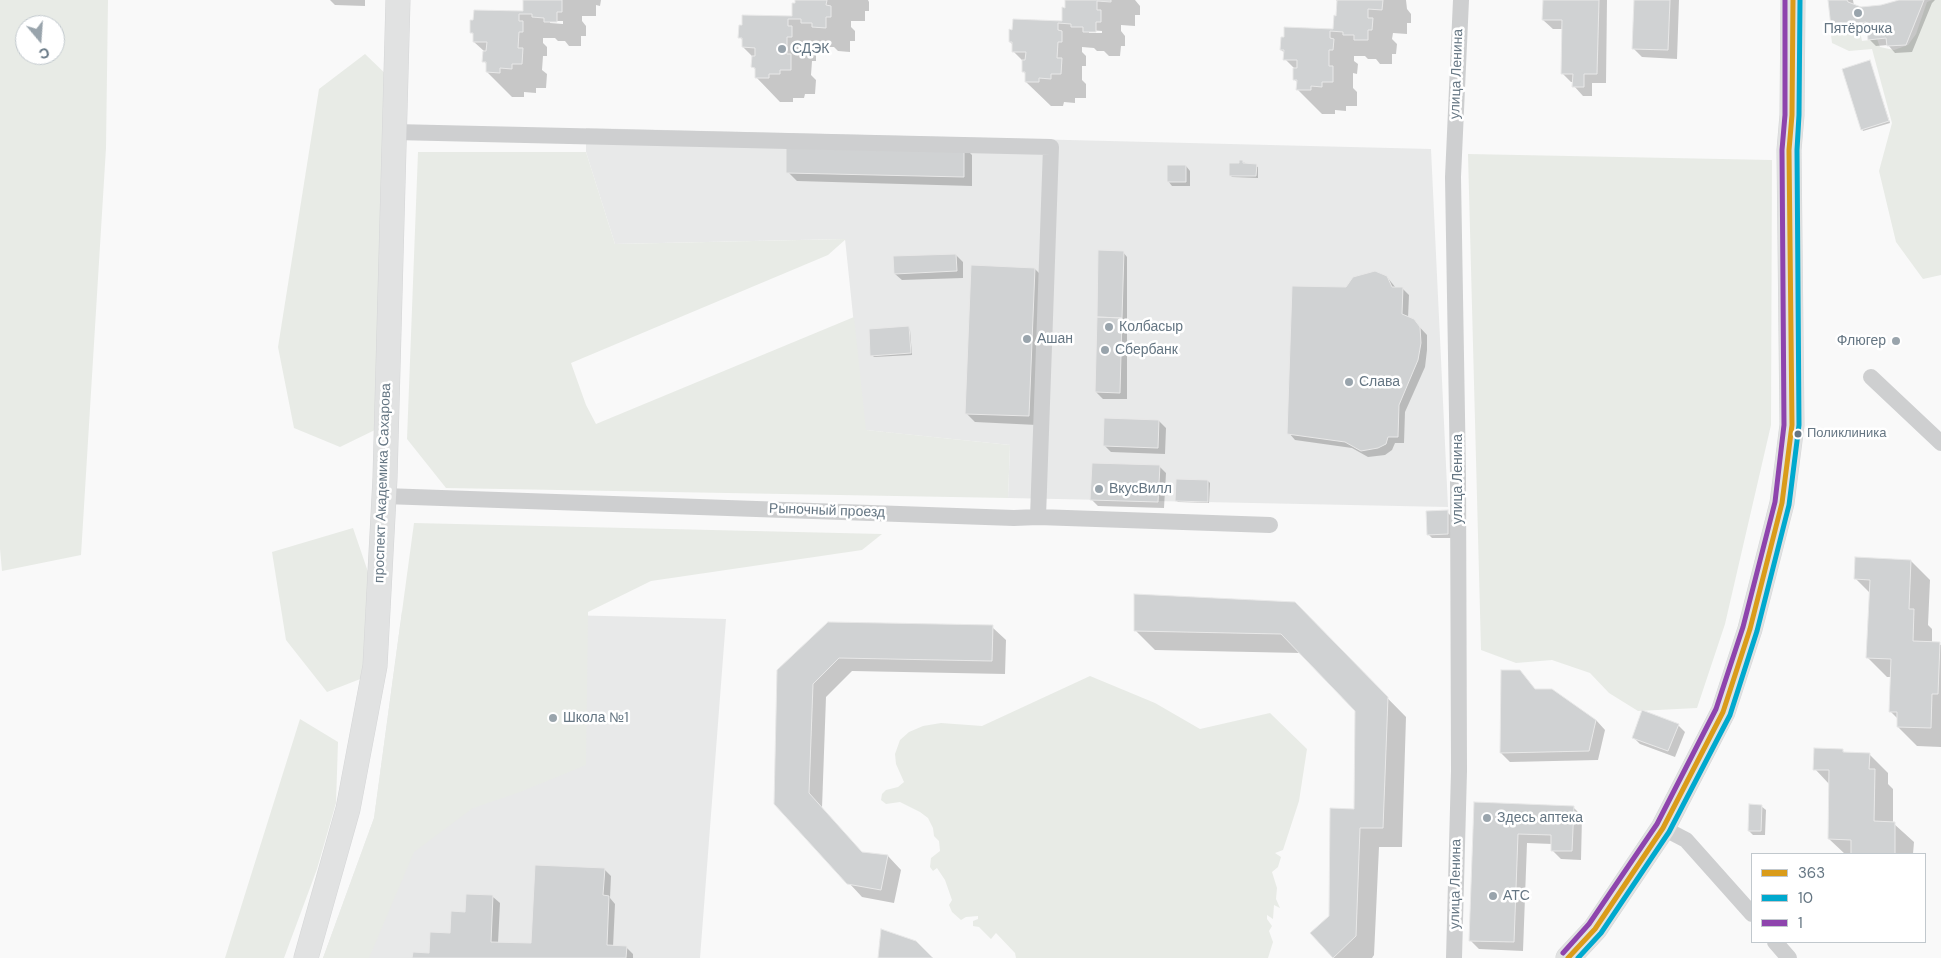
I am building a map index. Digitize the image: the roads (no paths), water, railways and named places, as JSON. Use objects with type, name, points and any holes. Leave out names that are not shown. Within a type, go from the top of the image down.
[{"type":"street","name":"проспект Академика Сахарова","points":[[306,958],[348,809],[375,666],[384,496],[398,0]]},
{"type":"street","name":"улица Ленина","points":[[1454,958],[1459,733],[1458,475],[1453,177],[1460,0]]},
{"type":"street","points":[[1568,958],[1595,929],[1663,828],[1723,712],[1750,629],[1782,503],[1792,425],[1789,150],[1792,115],[1793,0]]},
{"type":"street","points":[[394,132],[1051,147],[1038,517]]},
{"type":"street","points":[[1870,378],[1941,443]]},
{"type":"street","name":"Рыночный проезд","points":[[384,496],[995,518],[1038,517],[1270,525]]},
{"type":"street","points":[[1663,828],[1686,840],[1751,913]]},
{"type":"street","points":[[1776,943],[1789,958]]},
{"type":"place","name":"Пятёрочка","points":[[1858,13]]},
{"type":"place","name":"СДЭК","points":[[782,49]]},
{"type":"place","name":"Колбасыр","points":[[1109,327]]},
{"type":"place","name":"Ашан","points":[[1027,339]]},
{"type":"place","name":"Флюгер","points":[[1896,341]]},
{"type":"place","name":"Сбербанк","points":[[1105,350]]},
{"type":"place","name":"Слава","points":[[1349,382]]},
{"type":"place","name":"Поликлиника","points":[[1798,434]]},
{"type":"place","name":"ВкусВилл","points":[[1099,489]]},
{"type":"place","name":"Школа №1","points":[[553,718]]},
{"type":"place","name":"Здесь аптека","points":[[1487,818]]},
{"type":"place","name":"АТС","points":[[1493,896]]}]
